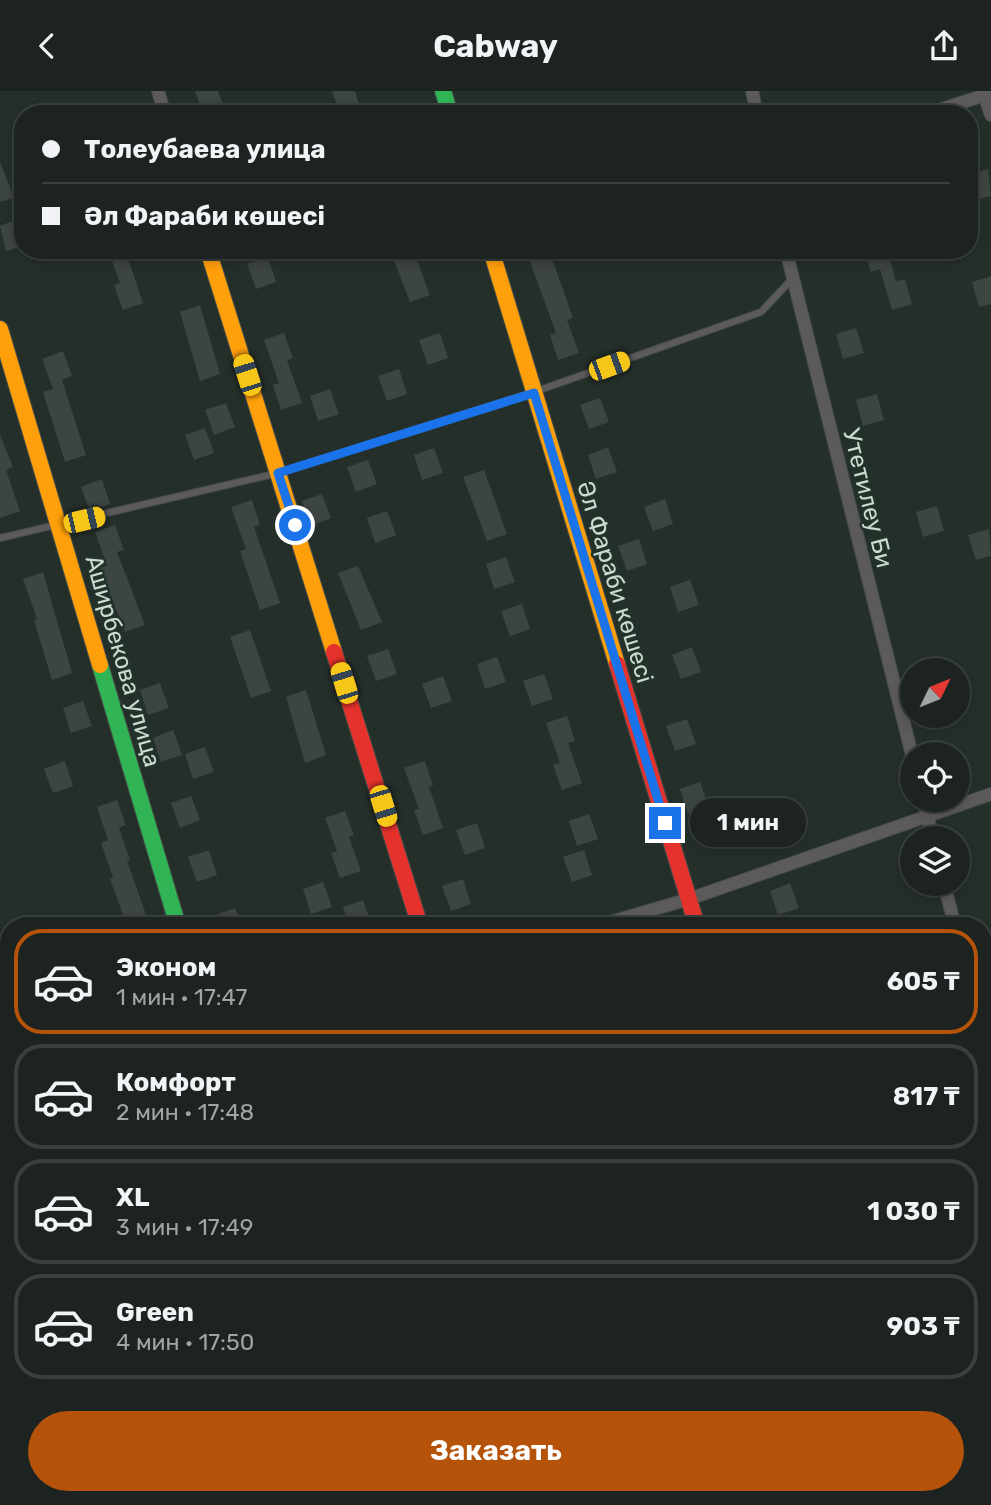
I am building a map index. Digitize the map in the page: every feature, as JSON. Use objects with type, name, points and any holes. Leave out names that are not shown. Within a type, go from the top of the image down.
[{"type":"street","points":[[952,105],[986,93],[991,115]]},
{"type":"street","points":[[211,259],[417,917]]},
{"type":"street","name":"Әл Фараби көшесі","points":[[494,259],[694,917]]},
{"type":"street","name":"Утетилеу Би","points":[[788,259],[909,742]]},
{"type":"street","name":"Аширбекова улица","points":[[0,329],[175,917]]},
{"type":"street","points":[[628,917],[689,899],[927,814],[991,794]]},
{"type":"street","points":[[927,814],[930,826]]},
{"type":"street","points":[[947,896],[953,917]]},
{"type":"lane","points":[[0,538],[278,473],[534,393],[761,312],[793,278]]},
{"type":"building","points":[[195,91],[218,91],[223,105],[200,105]]},
{"type":"building","points":[[332,91],[355,91],[359,105],[337,105]]},
{"type":"building","points":[[0,162],[14,198],[0,202]]},
{"type":"building","points":[[988,169],[991,196],[978,199],[978,172]]},
{"type":"building","points":[[14,221],[14,249],[6,251],[0,226]]},
{"type":"building","points":[[111,259],[134,259],[129,261],[143,303],[123,310],[114,285],[120,283]]},
{"type":"building","points":[[269,259],[276,282],[256,289],[247,264]]},
{"type":"building","points":[[393,259],[416,259],[430,295],[410,302]]},
{"type":"building","points":[[529,259],[552,259],[573,318],[567,320],[579,353],[558,360],[550,335],[556,333]]},
{"type":"building","points":[[867,259],[890,259],[896,281],[905,279],[912,304],[892,310],[880,269],[871,272]]},
{"type":"building","points":[[991,276],[991,304],[979,307],[972,282]]},
{"type":"building","points":[[200,305],[220,374],[200,381],[180,312]]},
{"type":"building","points":[[856,328],[864,353],[843,359],[836,334]]},
{"type":"building","points":[[284,333],[293,358],[287,360],[302,403],[281,410],[273,385],[279,383],[264,340]]},
{"type":"building","points":[[440,333],[448,358],[428,365],[419,340]]},
{"type":"building","points":[[63,351],[72,376],[62,380],[86,455],[65,462],[43,392],[53,389],[42,359]]},
{"type":"building","points":[[399,369],[407,394],[387,401],[378,376]]},
{"type":"building","points":[[330,389],[339,414],[318,421],[310,396]]},
{"type":"building","points":[[877,394],[884,420],[863,426],[856,400]]},
{"type":"building","points":[[600,398],[609,422],[589,429],[580,405]]},
{"type":"building","points":[[226,403],[235,427],[214,435],[205,410]]},
{"type":"building","points":[[205,428],[214,453],[194,460],[185,435]]},
{"type":"building","points":[[0,435],[13,467],[6,470],[20,511],[0,518]]},
{"type":"building","points":[[608,447],[617,472],[596,479],[588,455]]},
{"type":"building","points":[[434,448],[443,473],[422,480],[414,455]]},
{"type":"building","points":[[368,460],[377,484],[356,492],[347,467]]},
{"type":"building","points":[[484,470],[507,534],[487,541],[463,477]]},
{"type":"building","points":[[102,479],[110,504],[90,511],[81,487]]},
{"type":"building","points":[[322,494],[331,518],[311,526],[302,501]]},
{"type":"building","points":[[665,499],[673,524],[653,531],[644,507]]},
{"type":"building","points":[[252,500],[260,525],[254,527],[280,603],[260,610],[240,551],[246,549],[231,507]]},
{"type":"building","points":[[937,506],[944,531],[923,537],[916,512]]},
{"type":"building","points":[[387,511],[396,535],[375,543],[367,518]]},
{"type":"building","points":[[115,525],[124,550],[117,552],[145,625],[125,632],[100,568],[107,566],[95,532]]},
{"type":"building","points":[[989,529],[991,556],[976,560],[968,535]]},
{"type":"building","points":[[639,539],[647,564],[627,571],[618,546]]},
{"type":"building","points":[[506,557],[515,582],[494,589],[486,564]]},
{"type":"building","points":[[358,566],[382,622],[361,630],[338,573]]},
{"type":"building","points":[[43,572],[72,673],[52,680],[34,620],[37,619],[23,579]]},
{"type":"building","points":[[690,580],[699,605],[678,612],[670,587]]},
{"type":"building","points":[[522,604],[530,629],[510,636],[501,611]]},
{"type":"building","points":[[250,630],[271,691],[251,698],[230,637]]},
{"type":"building","points":[[692,647],[701,672],[681,679],[672,655]]},
{"type":"building","points":[[388,649],[397,674],[376,681],[367,656]]},
{"type":"building","points":[[497,657],[506,682],[485,689],[477,664]]},
{"type":"building","points":[[544,674],[553,699],[532,706],[523,681]]},
{"type":"building","points":[[443,676],[452,701],[431,708],[422,684]]},
{"type":"building","points":[[160,683],[169,708],[148,715],[140,690]]},
{"type":"building","points":[[306,690],[326,755],[305,763],[286,697]]},
{"type":"building","points":[[83,701],[92,726],[71,733],[63,708]]},
{"type":"building","points":[[567,716],[575,741],[568,743],[582,783],[562,790],[553,765],[560,763],[546,723]]},
{"type":"building","points":[[687,719],[696,744],[675,751],[666,726]]},
{"type":"building","points":[[173,730],[182,755],[161,762],[153,738]]},
{"type":"building","points":[[205,747],[214,772],[193,779],[185,754]]},
{"type":"building","points":[[65,761],[73,786],[53,793],[44,769]]},
{"type":"building","points":[[425,761],[433,786],[429,787],[443,828],[423,835],[414,810],[419,809],[404,768]]},
{"type":"building","points":[[700,782],[709,807],[688,814],[680,789]]},
{"type":"building","points":[[191,796],[200,820],[180,828],[171,803]]},
{"type":"building","points":[[117,800],[126,825],[119,828],[130,860],[127,861],[147,917],[124,917],[101,843],[108,840],[97,807]]},
{"type":"building","points":[[763,804],[772,828],[752,836],[743,811]]},
{"type":"building","points":[[345,811],[354,835],[349,837],[361,871],[340,878],[331,853],[337,851],[325,818]]},
{"type":"building","points":[[589,814],[598,839],[577,846],[569,821]]},
{"type":"building","points":[[477,823],[485,848],[465,855],[456,830]]},
{"type":"building","points":[[209,850],[217,875],[197,882],[188,857]]},
{"type":"building","points":[[584,850],[592,875],[572,882],[563,857]]},
{"type":"building","points":[[463,879],[471,904],[451,911],[442,886]]},
{"type":"building","points":[[323,882],[332,907],[311,914],[303,889]]},
{"type":"building","points":[[790,883],[799,908],[778,915],[770,891]]},
{"type":"building","points":[[363,900],[369,917],[346,917],[343,907]]},
{"type":"building","points":[[235,908],[238,917],[216,917],[215,915]]},
{"type":"traffic: fast","points":[[443,91],[447,105]]},
{"type":"traffic: fast","points":[[100,665],[175,917]]},
{"type":"traffic: slow","points":[[211,259],[334,652]]},
{"type":"traffic: slow","points":[[494,259],[617,664]]},
{"type":"traffic: slow","points":[[0,329],[100,665]]},
{"type":"traffic: jam","points":[[334,652],[417,917]]},
{"type":"traffic: jam","points":[[617,664],[694,917]]},
{"type":"route","points":[[295,525],[278,473],[534,393],[665,823]]}]
